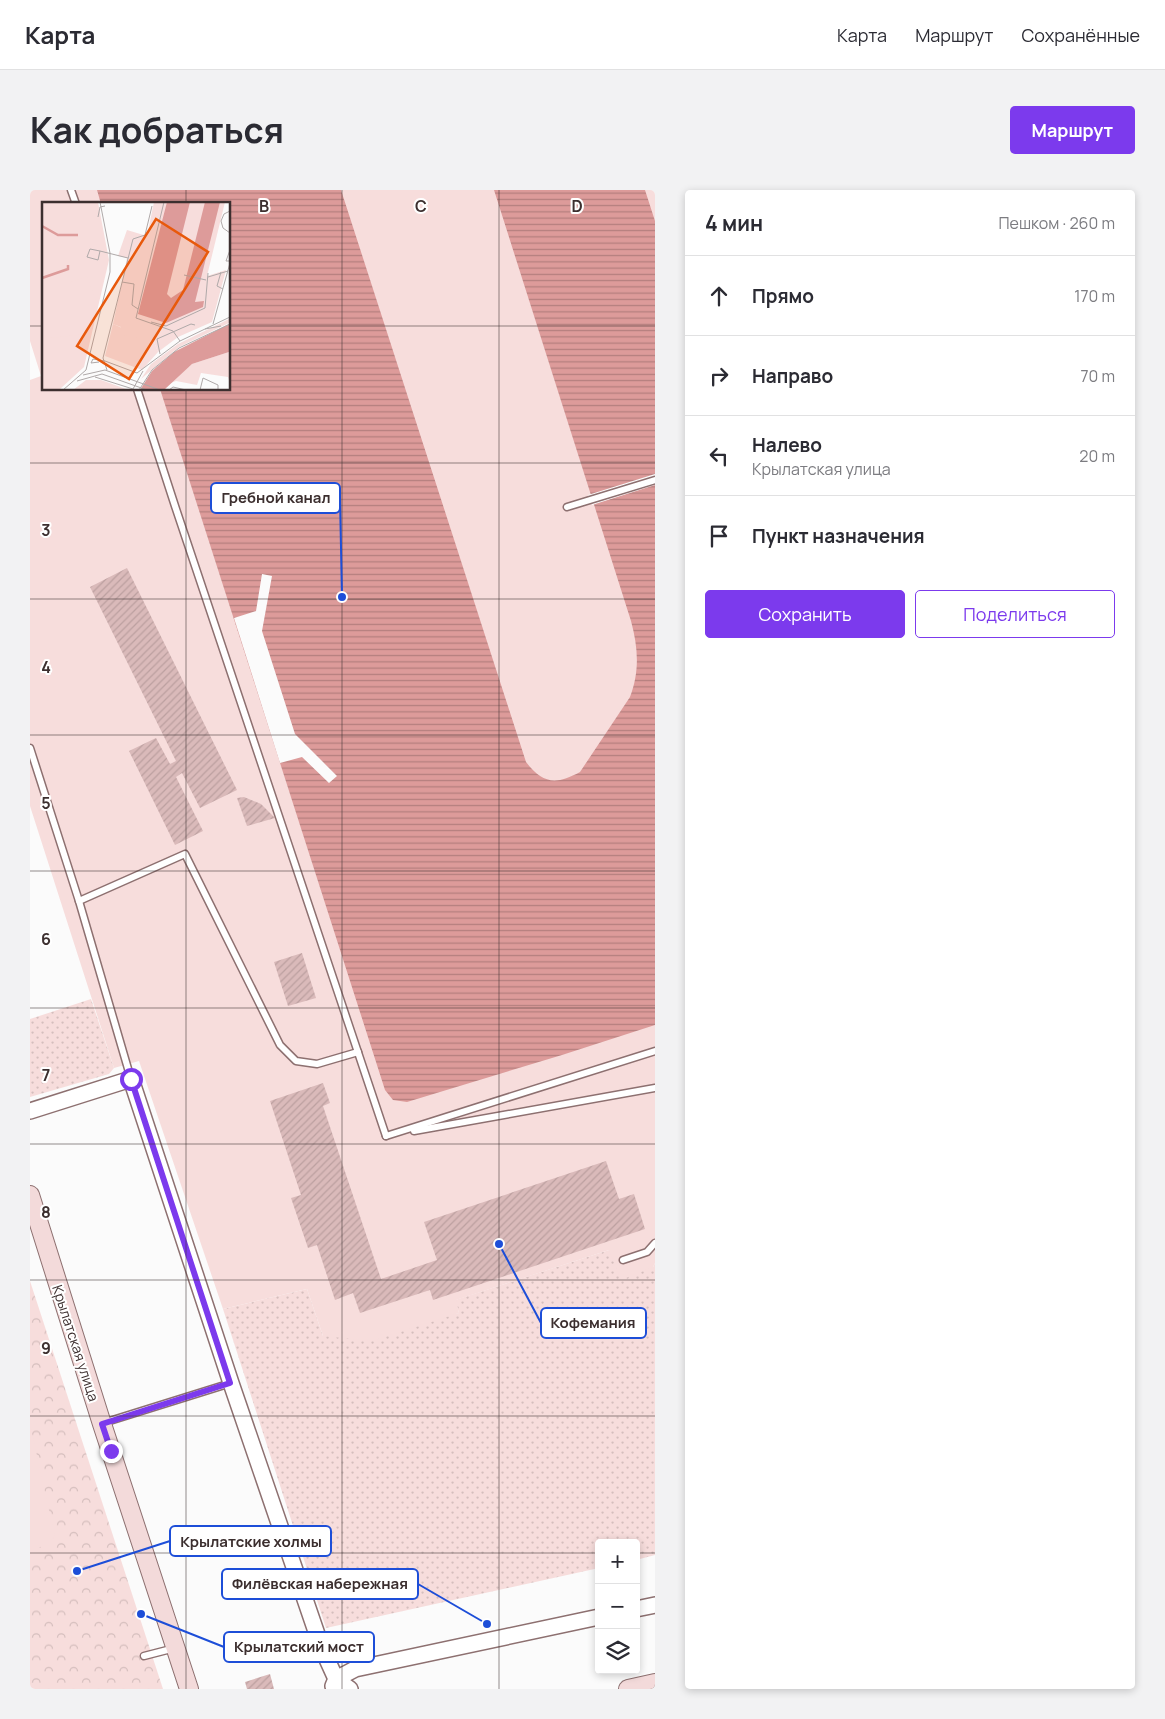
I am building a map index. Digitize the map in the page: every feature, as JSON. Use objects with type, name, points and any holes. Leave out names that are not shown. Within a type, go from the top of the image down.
[{"type":"main road","name":"Крылатская улица","points":[[30,1195],[102,1424],[189,1689]]},
{"type":"main road","points":[[628,1689],[655,1683]]},
{"type":"street","points":[[30,1111],[131,1079],[230,1383],[321,1646],[331,1686]]},
{"type":"street","points":[[640,1608],[655,1605]]},
{"type":"street","points":[[331,1686],[355,1669],[595,1618]]},
{"type":"street","points":[[331,1686],[350,1689]]},
{"type":"lane","points":[[71,190],[75,202]]},
{"type":"lane","points":[[137,390],[174,506],[386,1136]]},
{"type":"lane","points":[[567,507],[655,480]]},
{"type":"lane","points":[[30,748],[79,901],[131,1079]]},
{"type":"lane","points":[[79,901],[184,854],[280,1045],[296,1061],[317,1064],[358,1052]]},
{"type":"lane","points":[[386,1136],[655,1051]]},
{"type":"lane","points":[[386,1136],[655,1088]]},
{"type":"lane","points":[[623,1260],[647,1252],[655,1243]]},
{"type":"lane","points":[[102,1424],[230,1383]]},
{"type":"lane","points":[[144,1656],[176,1647]]},
{"type":"green space","points":[[30,190],[655,190],[655,1263],[653,1267],[621,1280],[609,1250],[456,1300],[459,1313],[372,1341],[323,1336],[307,1289],[223,1309],[139,1061],[114,1068],[30,806],[30,380],[41,376],[30,341]]},
{"type":"green space","points":[[91,999],[114,1068],[109,1074],[30,1097],[30,1019]]},
{"type":"green space","points":[[609,1250],[653,1267],[655,1263],[655,1555],[640,1559],[640,1539],[595,1539],[595,1569],[326,1628],[223,1309],[307,1289],[323,1336],[459,1313],[455,1300]]},
{"type":"green space","points":[[30,1281],[163,1689],[30,1689]]},
{"type":"green space","points":[[30,1424],[55,1537],[30,1554]]},
{"type":"shaded area","points":[[97,190],[341,190],[526,762],[538,775],[550,780],[557,780],[580,772],[630,697],[637,668],[635,640],[631,621],[494,190],[645,190],[655,221],[655,1025],[407,1102],[393,1100],[385,1090],[160,390],[230,390],[230,202],[100,202]]},
{"type":"pier","points":[[655,474],[655,485],[592,505],[588,495]]},
{"type":"pier","points":[[262,574],[272,576],[262,631],[295,734],[337,776],[329,783],[302,757],[280,763],[234,618],[256,611]]},
{"type":"building","points":[[127,568],[237,790],[200,808],[182,773],[176,777],[203,831],[175,845],[129,751],[156,738],[170,764],[176,761],[90,587]]},
{"type":"building","points":[[244,797],[261,804],[275,818],[247,826],[237,798]]},
{"type":"building","points":[[302,953],[316,998],[288,1006],[274,962]]},
{"type":"building","points":[[323,1083],[330,1103],[323,1106],[381,1279],[437,1260],[424,1222],[606,1161],[619,1199],[634,1194],[645,1229],[433,1300],[430,1290],[360,1313],[353,1293],[335,1300],[317,1245],[308,1248],[291,1198],[301,1195],[270,1101]]},
{"type":"building","points":[[270,1674],[274,1689],[247,1689],[245,1682]]},
{"type":"place","name":"Гребной канал","points":[[342,597]]},
{"type":"place","name":"Кофемания","points":[[499,1244]]},
{"type":"place","name":"Крылатские холмы","points":[[77,1571]]},
{"type":"place","name":"Крылатский мост","points":[[141,1614]]},
{"type":"place","name":"Филёвская набережная","points":[[487,1624]]},
{"type":"route","points":[[111,1451],[102,1424],[230,1383],[131,1079]]}]
